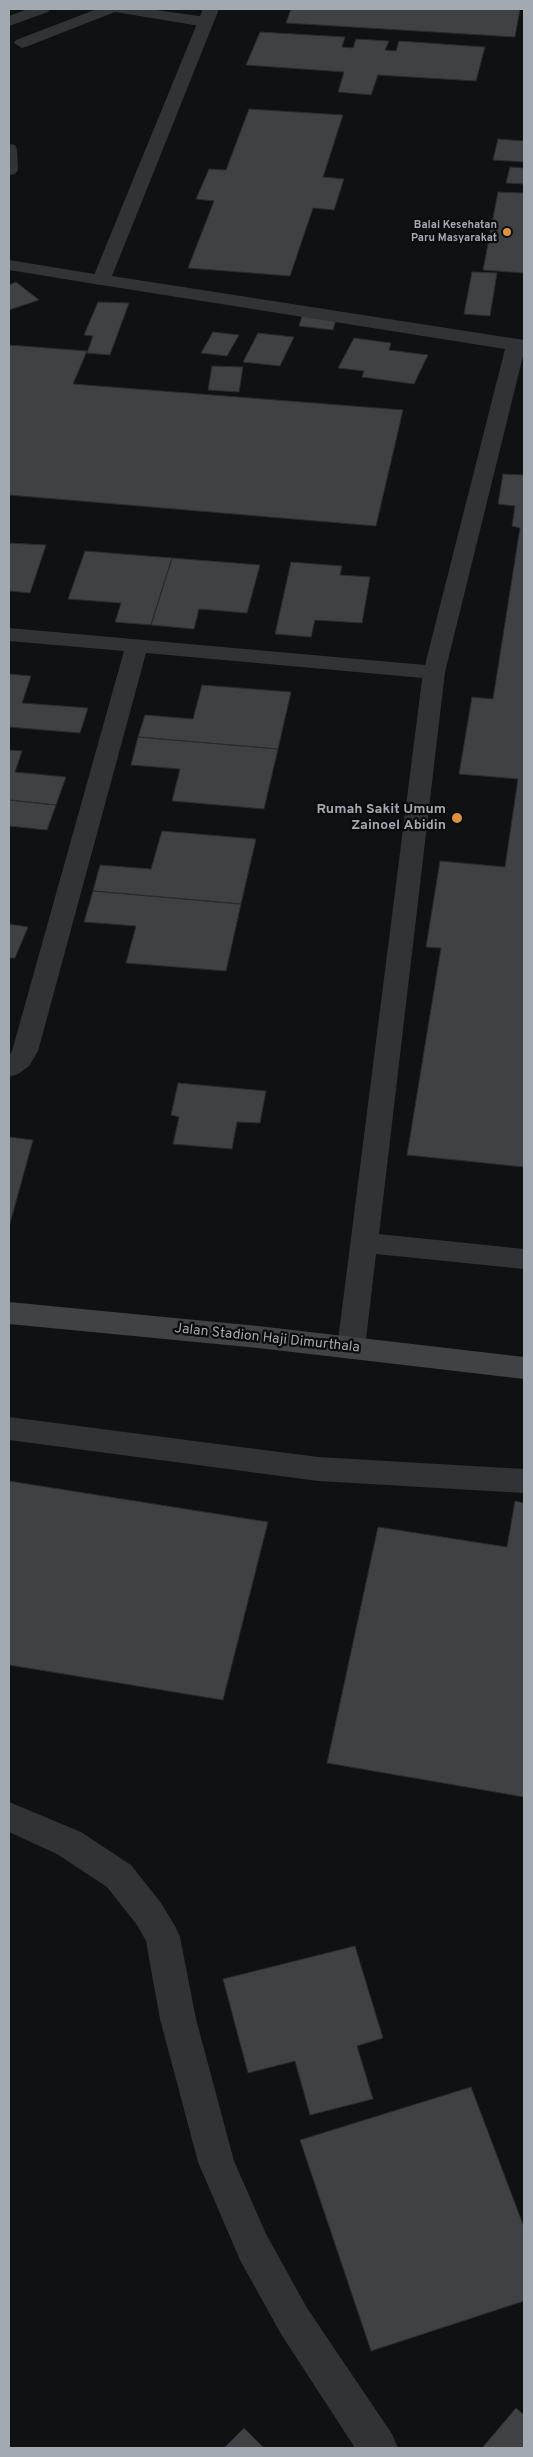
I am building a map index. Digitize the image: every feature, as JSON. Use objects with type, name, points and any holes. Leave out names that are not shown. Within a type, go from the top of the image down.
[{"type":"street","points":[[9,21],[42,9]]},
{"type":"street","points":[[22,42],[110,9]]},
{"type":"street","points":[[101,280],[208,15],[120,9]]},
{"type":"street","points":[[9,28],[20,35],[22,42],[17,52],[9,57]]},
{"type":"street","points":[[9,149],[9,170]]},
{"type":"street","points":[[9,265],[519,345],[434,672],[351,1348]]},
{"type":"street","points":[[9,634],[434,672]]},
{"type":"street","points":[[9,1068],[20,1060],[25,1051],[137,646]]},
{"type":"street","points":[[364,1243],[524,1259]]},
{"type":"street","name":"Jalan Stadion Haji Dimurthala","points":[[9,1313],[351,1348],[524,1368]]},
{"type":"street","points":[[9,1428],[318,1469],[524,1481]]},
{"type":"street","points":[[9,1816],[69,1843],[119,1876],[150,1914],[163,1937],[178,2019],[216,2162],[253,2248],[294,2321],[378,2448]]},
{"type":"building","points":[[291,9],[520,9],[515,37],[286,23]]},
{"type":"building","points":[[260,32],[345,37],[342,47],[353,48],[356,39],[389,41],[385,50],[396,51],[399,41],[485,47],[476,81],[378,75],[371,95],[338,92],[344,72],[246,65]]},
{"type":"building","points":[[249,109],[343,115],[323,177],[344,179],[334,210],[313,208],[290,276],[188,268],[214,201],[196,199],[209,169],[226,170]]},
{"type":"building","points":[[498,139],[524,141],[524,162],[493,160]]},
{"type":"building","points":[[510,167],[524,168],[524,184],[506,183]]},
{"type":"building","name":"Balai Kesehatan Paru Masyarakat","points":[[498,192],[524,193],[524,273],[483,270]]},
{"type":"building","points":[[472,272],[497,273],[490,316],[464,314]]},
{"type":"building","points":[[16,282],[39,300],[9,310],[9,285]]},
{"type":"building","points":[[98,302],[129,303],[110,355],[87,353],[93,336],[84,335]]},
{"type":"building","points":[[302,316],[336,320],[333,330],[299,326]]},
{"type":"building","points":[[213,332],[239,335],[227,356],[201,353]]},
{"type":"building","points":[[258,333],[294,337],[280,366],[243,362]]},
{"type":"building","points":[[354,338],[391,343],[389,350],[428,355],[414,384],[362,377],[364,371],[338,368]]},
{"type":"building","points":[[9,345],[87,351],[73,384],[403,410],[376,526],[9,495]]},
{"type":"building","points":[[212,366],[243,367],[239,392],[208,390]]},
{"type":"building","points":[[503,474],[524,475],[524,1167],[407,1155],[441,948],[426,947],[440,861],[505,867],[518,779],[459,774],[472,697],[493,699],[520,528],[512,526],[515,506],[498,504]]},
{"type":"building","points":[[9,543],[46,545],[30,593],[9,591]]},
{"type":"building","points":[[85,551],[172,558],[151,625],[115,622],[121,603],[68,599]]},
{"type":"building","points":[[172,558],[260,565],[247,613],[199,609],[194,629],[151,625]]},
{"type":"building","points":[[291,562],[342,566],[340,575],[370,577],[362,623],[315,620],[311,637],[275,634]]},
{"type":"building","points":[[9,674],[31,676],[22,703],[88,708],[80,733],[9,727]]},
{"type":"building","points":[[202,685],[291,692],[278,749],[138,737],[145,715],[193,719]]},
{"type":"building","points":[[138,737],[278,749],[264,809],[172,801],[180,769],[131,765]]},
{"type":"building","points":[[9,750],[22,751],[15,772],[66,777],[56,805],[9,800]]},
{"type":"building","points":[[9,800],[56,805],[47,830],[9,826]]},
{"type":"building","points":[[162,831],[256,839],[241,904],[93,891],[100,865],[151,869]]},
{"type":"building","points":[[93,891],[241,904],[226,971],[126,963],[136,926],[84,922]]},
{"type":"building","points":[[9,924],[28,927],[15,958],[9,958]]},
{"type":"building","points":[[178,1083],[266,1091],[260,1123],[237,1122],[232,1149],[173,1144],[179,1117],[171,1115]]},
{"type":"building","points":[[9,1137],[33,1140],[9,1227]]},
{"type":"building","points":[[9,1481],[268,1522],[223,1700],[9,1665]]},
{"type":"building","points":[[515,1501],[524,1503],[524,1797],[327,1763],[378,1527],[507,1547]]},
{"type":"building","points":[[355,1946],[383,2038],[357,2046],[373,2099],[310,2115],[295,2061],[248,2073],[223,1979]]},
{"type":"building","points":[[471,2087],[524,2227],[524,2301],[371,2351],[300,2140]]},
{"type":"building","points":[[516,2408],[524,2415],[524,2448],[482,2448]]},
{"type":"building","points":[[244,2428],[264,2448],[224,2448]]},
{"type":"place","name":"Balai Kesehatan Paru Masyarakat","points":[[507,232]]},
{"type":"place","name":"Rumah Sakit Umum Zainoel Abidin","points":[[457,818]]}]
